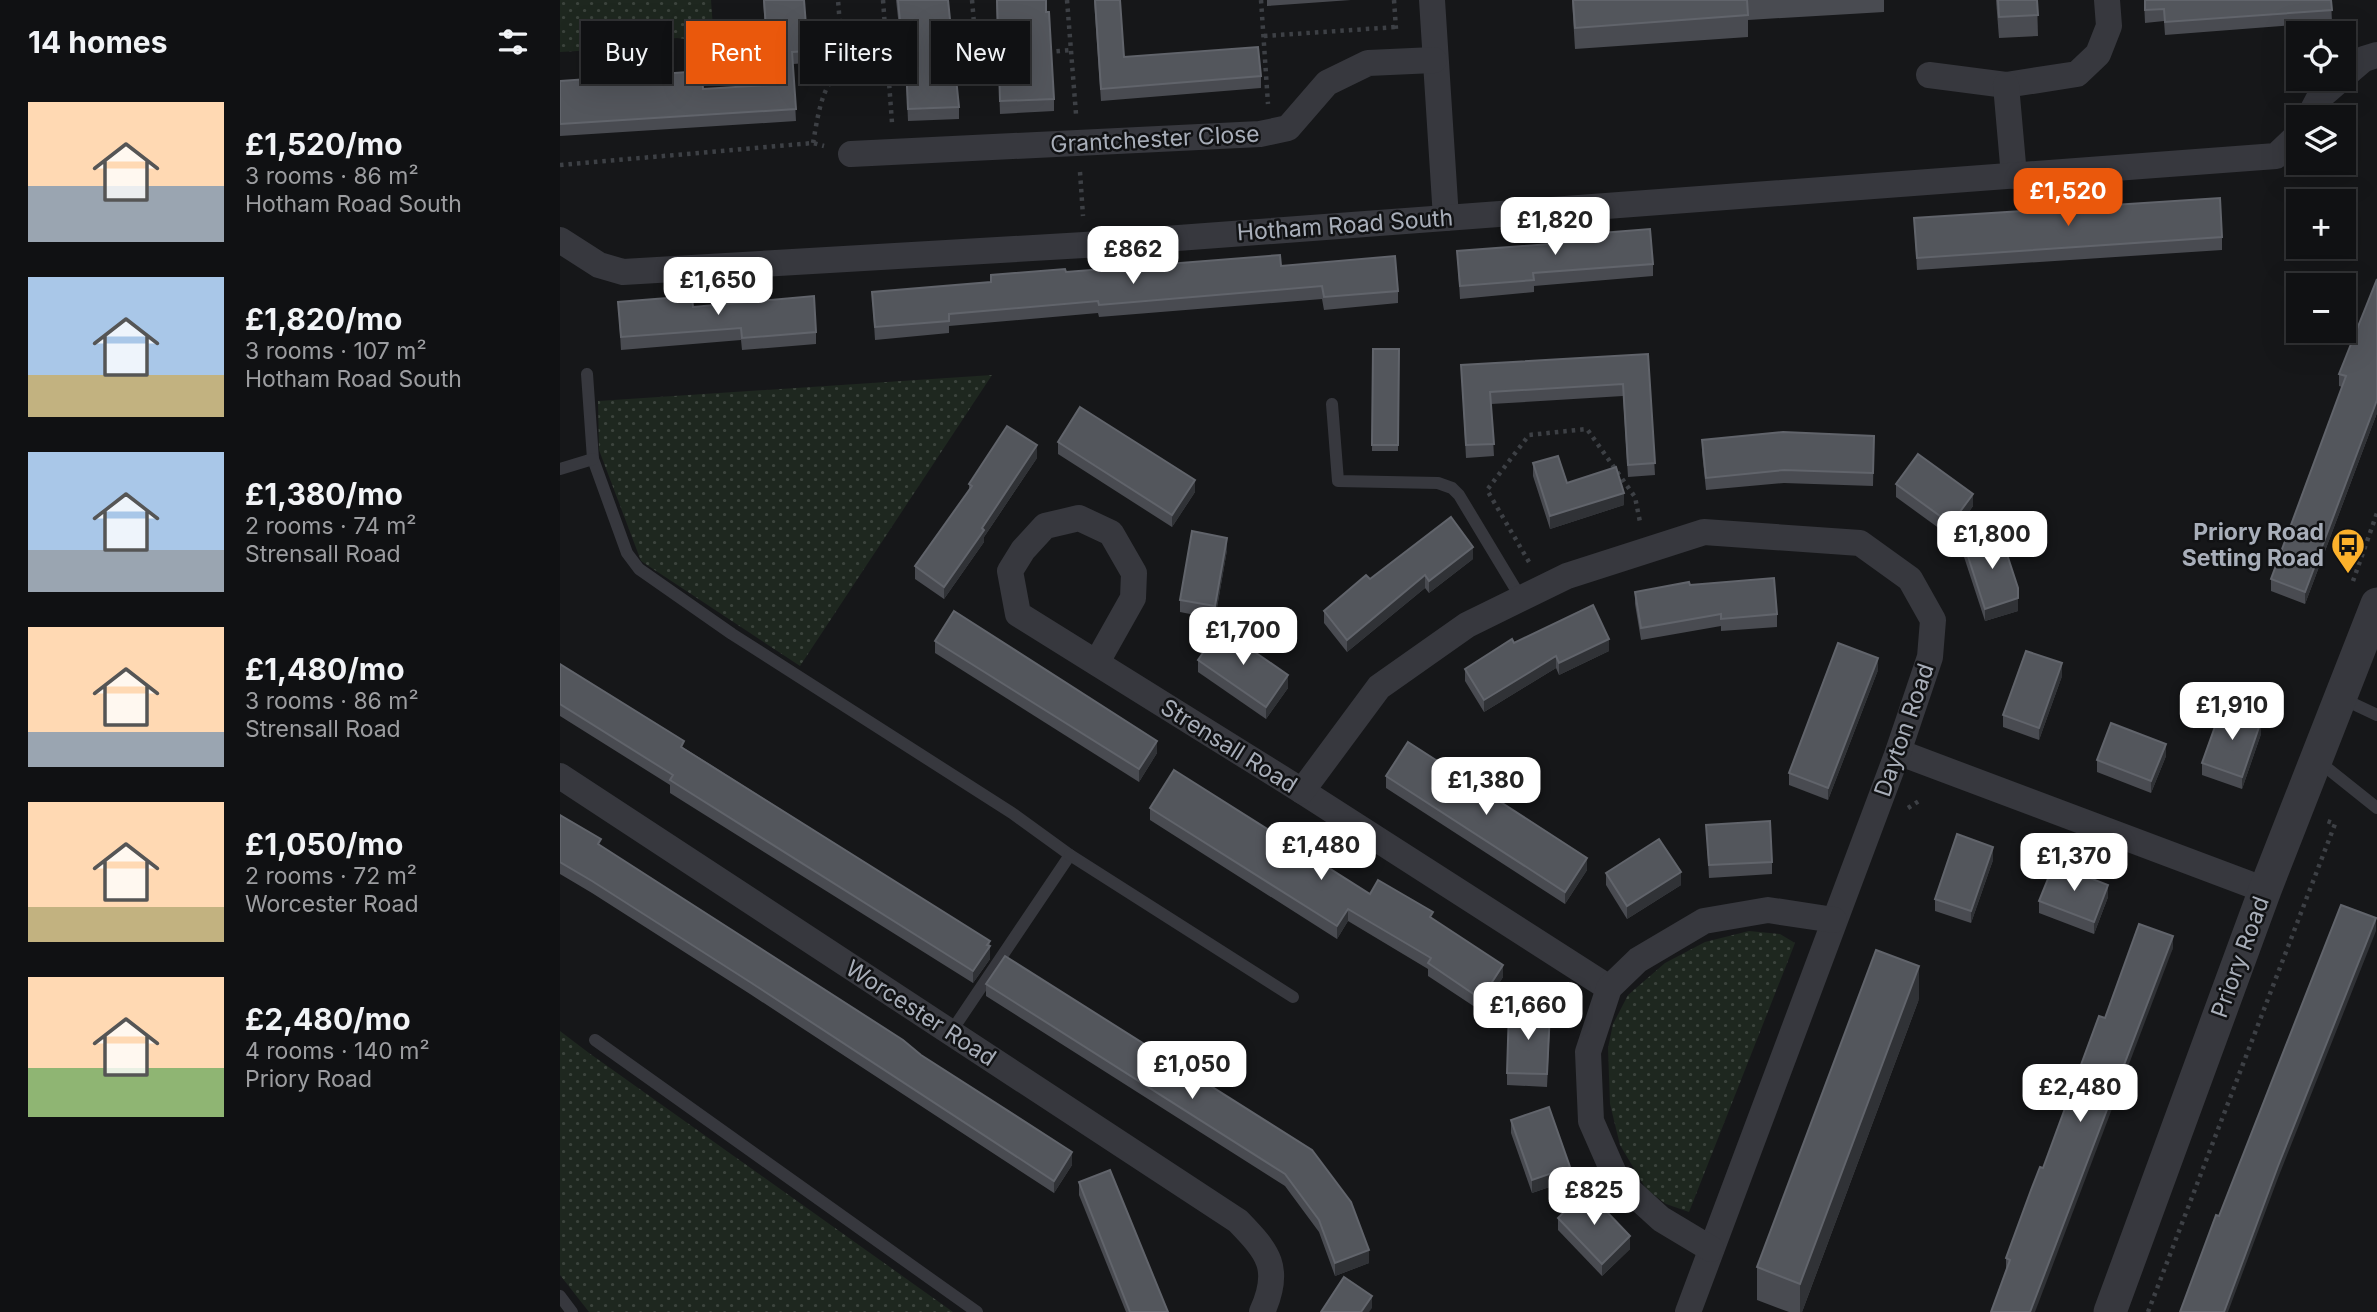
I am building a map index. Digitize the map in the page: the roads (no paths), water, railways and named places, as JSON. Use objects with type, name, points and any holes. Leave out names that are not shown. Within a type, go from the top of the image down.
[{"type":"street","points":[[1432,0],[1446,218]]},
{"type":"street","points":[[1929,75],[2006,85],[2077,74],[2098,54],[2109,26],[2107,0]]},
{"type":"street","points":[[2356,66],[2364,59],[2377,55]]},
{"type":"street","name":"Grantchester Close","points":[[850,154],[1270,132],[1288,128],[1327,83],[1368,63],[1434,60]]},
{"type":"street","points":[[2006,85],[2014,176]]},
{"type":"street","points":[[2315,105],[2327,91]]},
{"type":"street","name":"Hotham Road South","points":[[560,240],[599,265],[623,272],[1084,245],[2014,176],[2276,156],[2286,146]]},
{"type":"street","name":"Strensall Road","points":[[1097,662],[1133,598],[1134,573],[1111,533],[1079,518],[1045,526],[1023,550],[1010,570],[1018,614],[1302,791],[1609,988]]},
{"type":"street","name":"Dayton Road","points":[[1302,791],[1379,687],[1467,625],[1567,576],[1704,532],[1860,543],[1910,579],[1933,620],[1930,657],[1898,752],[1688,1312]]},
{"type":"street","name":"Priory Road","points":[[2110,1312],[2265,890],[2377,604]]},
{"type":"street","points":[[1898,752],[2265,890]]},
{"type":"street","name":"Worcester Road","points":[[560,776],[1238,1221],[1261,1244],[1270,1261],[1270,1287],[1262,1312]]},
{"type":"street","points":[[1711,1249],[1661,1219],[1616,1178],[1591,1121],[1588,1052],[1609,988],[1638,961],[1704,921],[1768,910],[1834,920]]},
{"type":"lane","points":[[587,374],[593,459],[627,554],[639,569],[711,620],[1012,813],[1070,855],[1293,997]]},
{"type":"lane","points":[[1332,404],[1338,481],[1438,483],[1452,488],[1532,593]]},
{"type":"lane","points":[[560,469],[593,459]]},
{"type":"lane","points":[[2341,698],[2377,715]]},
{"type":"lane","points":[[2316,760],[2377,808]]},
{"type":"lane","points":[[951,1032],[1070,855]]},
{"type":"lane","points":[[595,1040],[976,1312]]},
{"type":"lane","points":[[560,1296],[572,1312]]},
{"type":"place","name":"Priory Road Setting Road","points":[[2348,575]]}]
